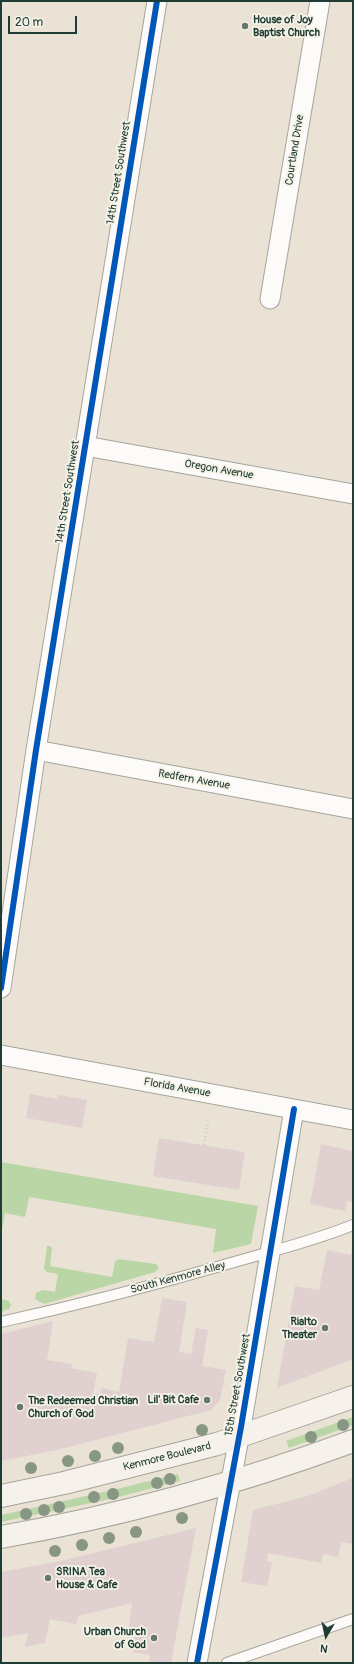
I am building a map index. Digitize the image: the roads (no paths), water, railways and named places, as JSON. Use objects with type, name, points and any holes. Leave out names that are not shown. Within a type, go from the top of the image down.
[{"type":"main road","name":"Kenmore Boulevard","points":[[1,1496],[64,1483],[239,1437],[353,1397]]},
{"type":"main road","points":[[1,1537],[103,1516],[231,1481],[309,1457],[353,1441]]},
{"type":"street","name":"14th Street Southwest","points":[[1,988],[36,750],[157,1]]},
{"type":"street","name":"Courtland Drive","points":[[270,299],[320,1]]},
{"type":"street","name":"Oregon Avenue","points":[[85,446],[353,494]]},
{"type":"street","name":"Redfern Avenue","points":[[36,750],[353,809]]},
{"type":"street","name":"Florida Avenue","points":[[1,1056],[353,1120]]},
{"type":"street","name":"15th Street Southwest","points":[[198,1663],[239,1437],[294,1109]]},
{"type":"lane","name":"South Kenmore Alley","points":[[1,1322],[112,1295],[270,1252],[306,1242],[353,1225]]},
{"type":"lane","points":[[227,1663],[353,1620]]},
{"type":"place","name":"House of Joy Baptist Church","points":[[245,26]]},
{"type":"place","name":"Rialto Theater","points":[[325,1328]]},
{"type":"place","name":"Lil' Bit Cafe","points":[[207,1400]]},
{"type":"place","name":"The Redeemed Christian Church of God","points":[[20,1407]]},
{"type":"place","name":"SRINA Tea House & Cafe","points":[[48,1578]]},
{"type":"place","name":"Urban Church of God","points":[[154,1638]]}]
